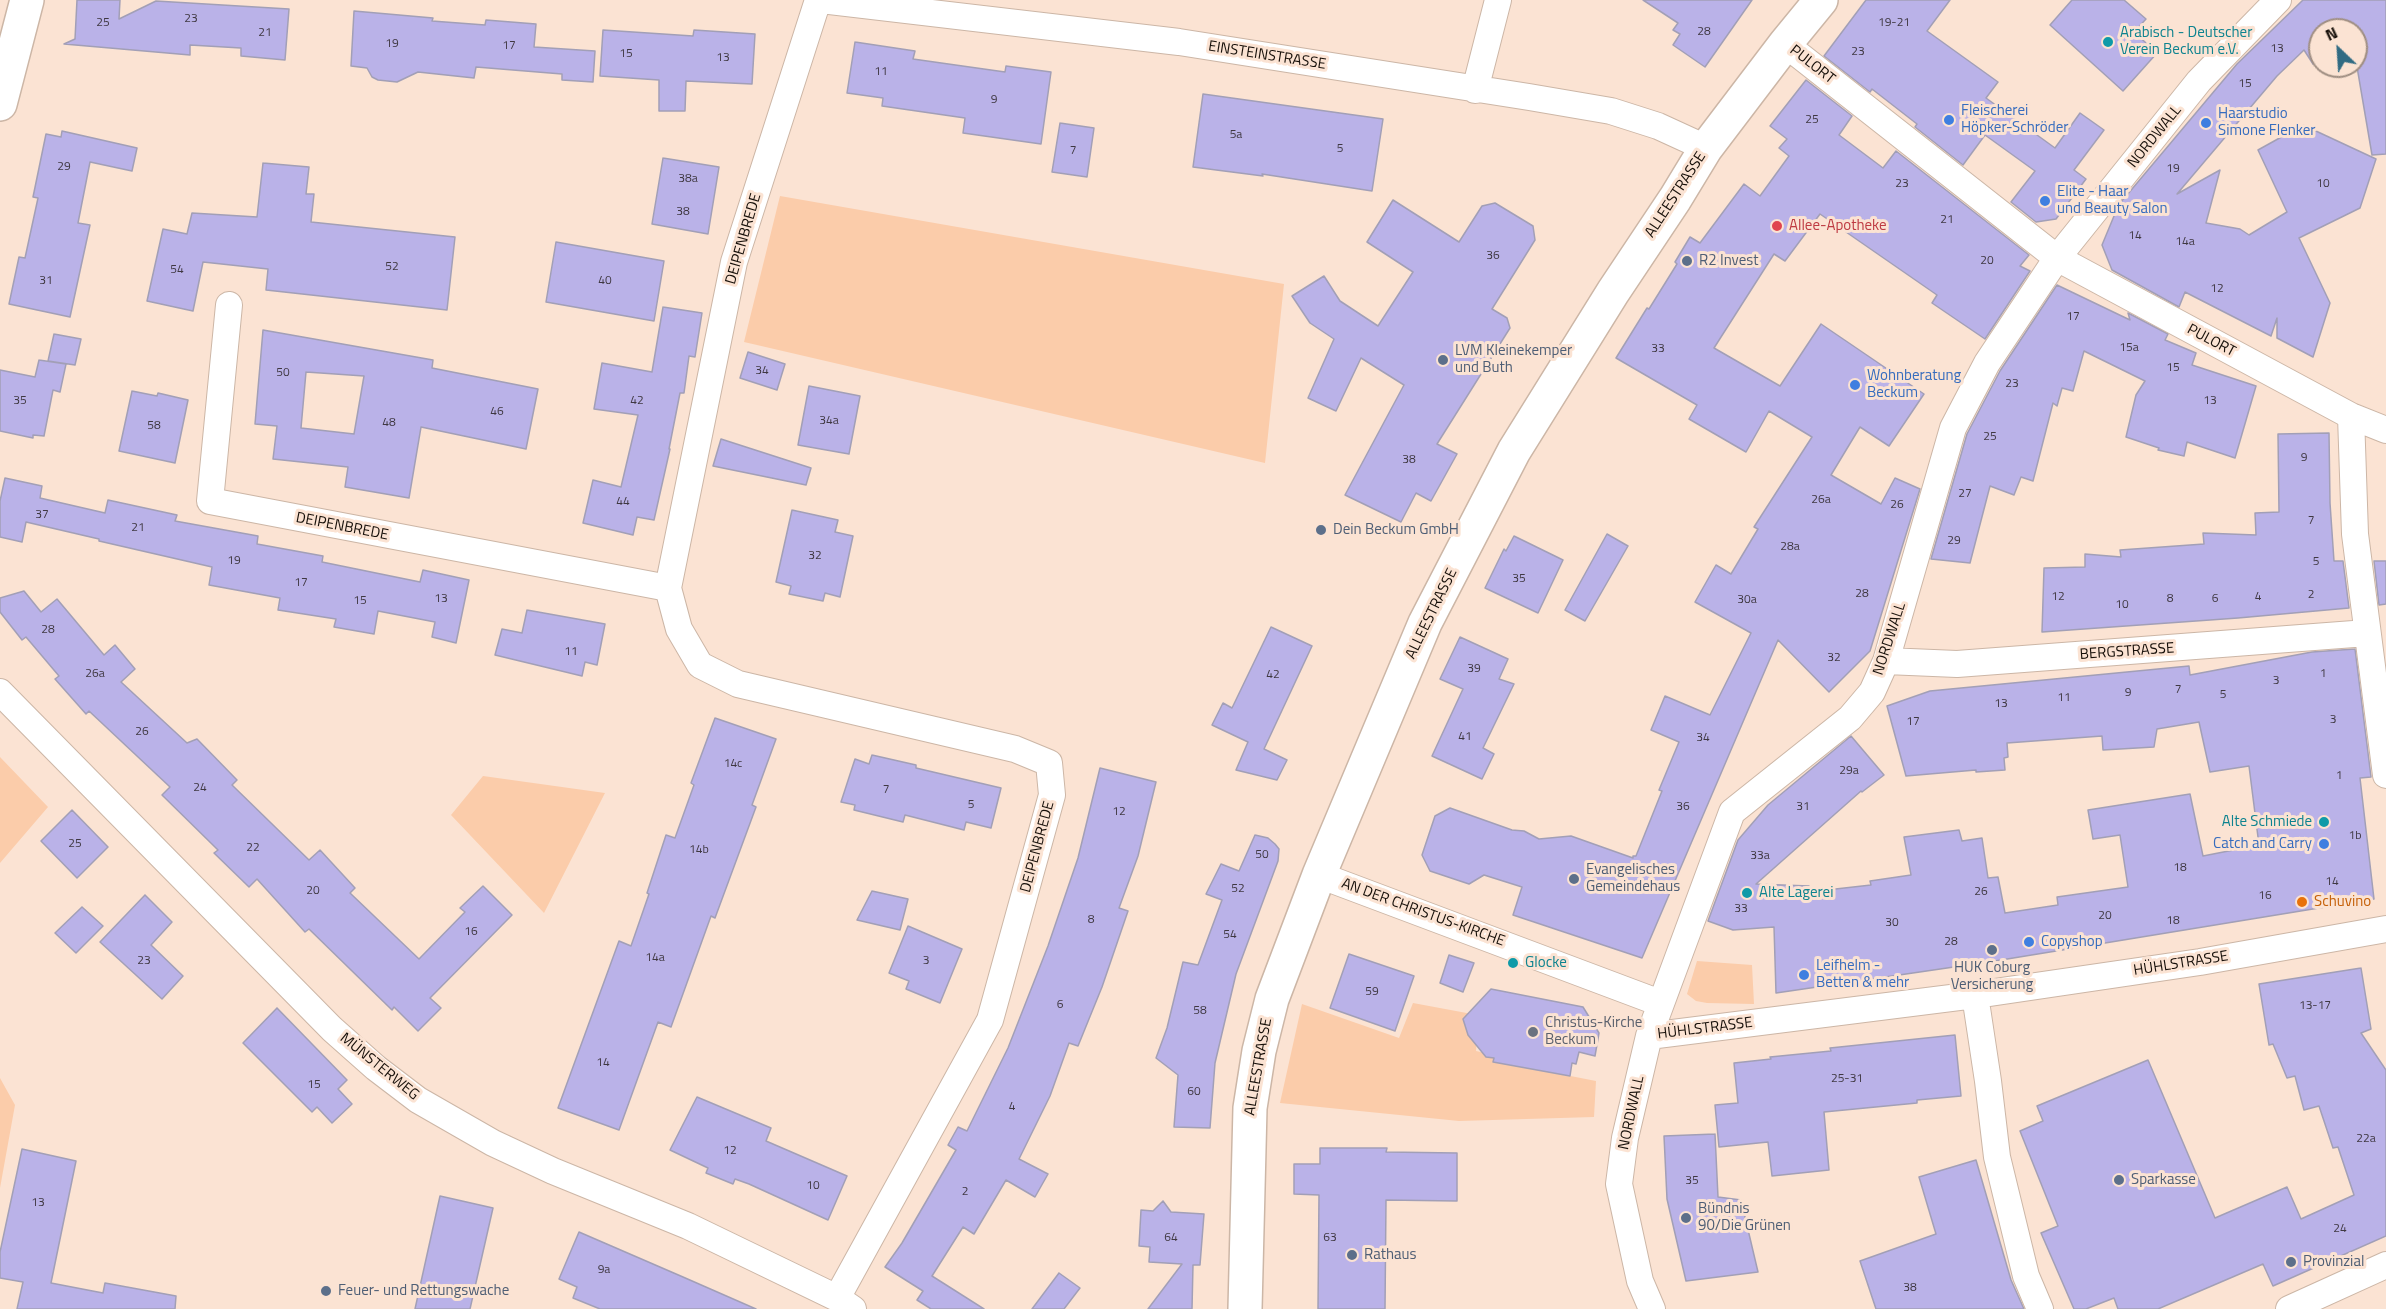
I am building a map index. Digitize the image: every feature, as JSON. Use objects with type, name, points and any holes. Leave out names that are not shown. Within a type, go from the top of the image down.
[{"type":"main road","points":[[0,104],[27,0]]},
{"type":"main road","name":"ALLEESTRASSE","points":[[1245,1309],[1250,1108],[1259,1051],[1272,999],[1319,875],[1425,623],[1514,451],[1606,302],[1706,148],[1821,0]]},
{"type":"street","name":"EINSTEINSTRASSE","points":[[819,0],[1179,42],[1611,111],[1658,126],[1706,148]]},
{"type":"street","name":"DEIPENBREDE","points":[[819,0],[734,262],[668,588],[679,629],[700,665],[738,684],[1015,749],[1048,763],[1052,795],[990,1020],[845,1303]]},
{"type":"street","points":[[1475,90],[1498,0]]},
{"type":"street","name":"NORDWALL","points":[[1652,1309],[1640,1281],[1619,1184],[1625,1138],[1649,1036],[1732,812],[1850,718],[1872,692],[1886,662],[1953,428],[1987,363],[2057,258],[2199,81],[2278,0]]},
{"type":"street","name":"PULORT","points":[[1785,44],[2057,258],[2351,416],[2386,430]]},
{"type":"street","name":"DEIPENBREDE","points":[[229,305],[210,501],[668,588]]},
{"type":"street","points":[[2351,416],[2355,534],[2367,633],[2378,658],[2386,775]]},
{"type":"street","name":"BERGSTRASSE","points":[[1886,662],[1957,664],[2367,633]]},
{"type":"street","name":"MÜNSTERWEG","points":[[0,692],[332,1029],[376,1068],[418,1100],[494,1143],[553,1171],[688,1226],[845,1303]]},
{"type":"street","name":"AN DER CHRISTUS-KIRCHE","points":[[1319,875],[1660,1003]]},
{"type":"street","name":"HÜHLSTRASSE","points":[[1649,1036],[1975,995],[2210,960],[2386,929]]},
{"type":"street","points":[[1975,995],[1997,1157],[2026,1276],[2040,1309]]},
{"type":"street","points":[[2289,1309],[2386,1265]]},
{"type":"shaded area","points":[[780,196],[1284,284],[1265,463],[744,342]]},
{"type":"shaded area","points":[[0,757],[48,807],[0,863]]},
{"type":"shaded area","points":[[483,776],[605,793],[544,913],[451,815]]},
{"type":"shaded area","points":[[1697,961],[1752,965],[1754,1004],[1696,1001],[1687,994]]},
{"type":"shaded area","points":[[1413,1003],[1472,1014],[1477,1040],[1476,1051],[1494,1055],[1494,1061],[1596,1081],[1594,1117],[1459,1121],[1280,1103],[1302,1004],[1399,1038]]},
{"type":"shaded area","points":[[0,1078],[15,1105],[0,1188]]},
{"type":"building","points":[[77,0],[120,0],[119,19],[156,1],[289,9],[285,60],[241,56],[241,48],[190,45],[190,55],[64,44],[75,39]]},
{"type":"building","points":[[1643,0],[1752,0],[1705,67],[1673,45],[1680,34],[1673,30],[1678,23]]},
{"type":"building","points":[[1866,0],[1950,0],[1927,31],[1998,82],[1986,98],[2055,148],[2080,113],[2104,130],[2074,170],[2086,179],[2056,219],[2036,222],[2011,202],[2035,171],[1985,135],[1963,165],[1915,127],[1917,124],[1872,89],[1870,92],[1824,56]]},
{"type":"building","name":"Arabisch - Deutscher Verein Beckum e.V.","points":[[2072,0],[2124,0],[2146,19],[2134,32],[2157,53],[2123,91],[2050,25]]},
{"type":"building","points":[[2303,0],[2386,0],[2386,154],[2372,155],[2359,78],[2368,78],[2368,18],[2308,18],[2308,56],[2304,50],[2277,76],[2177,194],[2220,170],[2206,223],[2240,229],[2249,235],[2287,212],[2258,150],[2303,125],[2376,159],[2360,208],[2299,238],[2330,303],[2313,357],[2277,338],[2277,318],[2271,336],[2185,292],[2179,307],[2112,270],[2102,245],[2119,204],[2237,64]]},
{"type":"building","points":[[354,11],[485,25],[486,20],[536,24],[534,47],[595,51],[593,82],[562,80],[562,74],[476,67],[474,78],[418,72],[397,82],[378,80],[372,77],[367,68],[351,66]]},
{"type":"building","points":[[603,30],[693,36],[694,30],[755,34],[752,84],[686,81],[685,111],[659,111],[659,80],[600,76]]},
{"type":"building","points":[[855,42],[915,51],[913,59],[1005,72],[1006,66],[1051,72],[1041,144],[963,133],[965,118],[882,106],[883,98],[847,93]]},
{"type":"building","points":[[1806,80],[1852,116],[1839,135],[1883,168],[1896,151],[2029,255],[2020,266],[2030,271],[1985,339],[1932,303],[1937,295],[1820,214],[1785,261],[1774,254],[1714,348],[1780,386],[1821,324],[1924,394],[1889,446],[1860,427],[1831,475],[1881,504],[1895,478],[1920,489],[1870,651],[1829,692],[1778,640],[1642,958],[1513,915],[1522,887],[1484,875],[1469,884],[1430,871],[1422,855],[1435,816],[1450,808],[1512,830],[1524,831],[1539,839],[1571,836],[1633,858],[1636,856],[1679,742],[1651,730],[1665,696],[1710,715],[1751,633],[1695,602],[1716,565],[1731,574],[1758,529],[1754,527],[1812,437],[1769,411],[1746,452],[1689,419],[1697,405],[1616,358],[1677,264],[1675,262],[1690,237],[1700,243],[1744,184],[1760,196],[1789,156],[1779,148],[1787,139],[1770,126]]},
{"type":"building","points":[[1203,94],[1383,119],[1372,191],[1262,174],[1263,176],[1193,167]]},
{"type":"building","points":[[1060,123],[1094,128],[1087,177],[1052,172]]},
{"type":"building","points":[[62,131],[137,148],[132,171],[90,162],[78,223],[90,225],[70,317],[9,304],[19,257],[25,258],[38,198],[33,197],[46,134],[61,137]]},
{"type":"building","points":[[663,158],[719,167],[708,234],[652,224]]},
{"type":"building","points":[[263,163],[309,167],[306,194],[314,194],[311,222],[455,237],[447,310],[266,290],[268,269],[203,262],[193,311],[147,301],[163,229],[187,234],[192,213],[257,217]]},
{"type":"building","points":[[1393,200],[1459,242],[1482,206],[1495,203],[1533,226],[1535,240],[1492,309],[1507,318],[1510,328],[1437,444],[1457,454],[1431,501],[1416,493],[1401,522],[1345,495],[1404,385],[1361,358],[1336,411],[1308,398],[1334,339],[1310,323],[1292,296],[1324,276],[1340,301],[1378,326],[1413,272],[1367,242]]},
{"type":"building","points":[[556,242],[664,261],[654,321],[546,302]]},
{"type":"building","points":[[2057,285],[2130,320],[2128,313],[2168,334],[2165,340],[2196,353],[2192,365],[2256,386],[2235,458],[2187,442],[2184,456],[2158,450],[2159,448],[2126,437],[2136,395],[2145,381],[2084,351],[2073,391],[2062,388],[2057,406],[2053,403],[2033,481],[2021,477],[2014,495],[1990,486],[1970,563],[1931,559],[1967,434],[2000,371]]},
{"type":"building","points":[[663,307],[702,313],[695,357],[689,356],[684,393],[680,393],[654,520],[637,517],[633,535],[583,523],[593,480],[621,487],[638,415],[594,409],[602,363],[652,372]]},
{"type":"building","points":[[263,330],[433,360],[432,368],[538,389],[526,449],[421,427],[409,498],[345,487],[348,467],[273,459],[277,426],[255,424]],"holes":[[[306,372],[364,376],[354,434],[301,428]]]},
{"type":"building","points":[[54,334],[81,339],[75,365],[48,361]]},
{"type":"building","points":[[748,352],[785,364],[777,390],[740,378]]},
{"type":"building","points":[[39,360],[66,364],[60,392],[53,390],[44,436],[33,435],[33,438],[0,431],[0,370],[35,377]]},
{"type":"building","points":[[809,386],[860,396],[849,454],[798,445]]},
{"type":"building","points":[[132,391],[157,396],[158,393],[188,400],[175,463],[119,451]]},
{"type":"building","points":[[2329,433],[2334,561],[2343,561],[2349,608],[2042,632],[2044,568],[2085,567],[2085,554],[2121,557],[2120,550],[2204,544],[2203,533],[2256,535],[2255,513],[2279,512],[2278,434]]},
{"type":"building","points":[[721,439],[811,468],[806,485],[713,466]]},
{"type":"building","points":[[5,478],[42,486],[40,498],[105,513],[108,500],[177,515],[175,521],[258,536],[257,544],[323,556],[322,562],[420,582],[423,570],[469,580],[456,643],[432,637],[435,622],[378,611],[374,634],[334,627],[336,619],[278,610],[280,598],[209,585],[212,567],[26,522],[22,542],[0,537],[0,501]]},
{"type":"building","points":[[792,510],[838,520],[835,532],[853,536],[840,597],[825,593],[823,601],[789,594],[791,586],[776,582]]},
{"type":"building","points":[[1607,534],[1628,546],[1585,621],[1565,610]]},
{"type":"building","points":[[1514,536],[1563,560],[1538,613],[1485,588],[1504,549],[1506,551]]},
{"type":"building","points":[[2374,561],[2386,561],[2386,604],[2379,605]]},
{"type":"building","points":[[24,591],[41,612],[57,599],[104,655],[115,645],[135,669],[121,682],[187,743],[197,739],[237,780],[232,785],[309,860],[320,850],[355,888],[350,893],[419,959],[465,912],[460,908],[483,886],[512,915],[430,998],[441,1008],[418,1031],[394,1007],[392,1010],[309,929],[305,932],[257,879],[249,887],[214,853],[218,850],[162,795],[170,787],[89,711],[86,714],[55,679],[59,676],[26,637],[22,640],[0,612],[0,598]]},
{"type":"building","points":[[527,610],[605,624],[597,665],[585,662],[582,676],[495,655],[502,629],[522,633]]},
{"type":"building","points":[[1271,627],[1312,646],[1264,749],[1287,760],[1277,780],[1236,770],[1248,742],[1212,725],[1223,703],[1232,708]]},
{"type":"building","points":[[1460,637],[1508,659],[1499,679],[1514,684],[1483,748],[1494,754],[1482,779],[1432,756],[1463,689],[1440,679]]},
{"type":"building","points":[[2355,649],[2371,777],[2360,778],[2374,899],[1995,961],[1776,993],[1774,927],[1733,930],[1708,921],[1738,840],[1768,805],[1851,736],[1884,775],[1861,791],[1756,884],[1809,886],[1809,892],[1871,885],[1870,881],[1911,875],[1904,837],[1959,830],[1962,841],[1982,838],[1988,878],[1998,877],[2005,913],[2058,905],[2057,897],[2128,887],[2120,835],[2093,839],[2088,810],[2190,794],[2203,856],[2259,845],[2249,766],[2210,772],[2199,722],[2157,729],[2154,747],[2103,750],[2102,736],[2007,743],[2008,757],[2004,758],[2005,770],[1906,776],[1887,706],[1930,691],[2189,666],[2190,675],[2312,652]]},
{"type":"building","points":[[715,718],[776,739],[752,805],[756,807],[715,918],[711,916],[671,1027],[658,1022],[619,1130],[558,1108],[619,941],[631,946],[666,835],[675,838],[694,785],[691,783]]},
{"type":"building","points":[[872,755],[1001,788],[991,828],[966,822],[964,830],[905,815],[903,822],[854,810],[855,805],[841,802],[855,759],[869,764]]},
{"type":"building","points":[[1100,768],[1156,782],[1138,856],[1119,908],[1128,911],[1102,987],[1078,1046],[1069,1043],[1050,1096],[1019,1159],[1048,1174],[1035,1197],[1006,1180],[974,1234],[963,1227],[932,1276],[984,1309],[931,1309],[917,1300],[923,1291],[885,1267],[902,1243],[956,1150],[948,1145],[958,1127],[967,1131],[1008,1048],[1048,946],[1078,858]]},
{"type":"building","points":[[72,810],[108,847],[77,878],[41,841]]},
{"type":"building","points":[[1255,835],[1268,838],[1275,844],[1279,849],[1278,861],[1236,974],[1215,1063],[1210,1128],[1174,1127],[1178,1075],[1156,1058],[1167,1028],[1183,962],[1198,965],[1222,900],[1206,894],[1221,864],[1239,871]]},
{"type":"building","points":[[872,891],[908,899],[900,930],[857,920]]},
{"type":"building","points":[[145,895],[172,922],[151,945],[183,976],[162,999],[100,942]]},
{"type":"building","points":[[82,907],[103,926],[76,953],[55,933]]},
{"type":"building","points":[[908,926],[962,949],[940,1003],[906,989],[909,981],[889,973]]},
{"type":"building","points":[[1349,954],[1414,976],[1395,1031],[1330,1008]]},
{"type":"building","points":[[1449,955],[1474,963],[1463,992],[1440,983]]},
{"type":"building","points":[[2361,968],[2371,1029],[2361,1033],[2386,1070],[2386,1236],[2273,1286],[2263,1264],[2158,1309],[2118,1309],[2114,1298],[2086,1309],[2074,1309],[2041,1233],[2058,1226],[2020,1131],[2043,1121],[2037,1106],[2148,1060],[2215,1218],[2287,1187],[2301,1219],[2354,1195],[2338,1147],[2333,1148],[2319,1106],[2304,1110],[2295,1076],[2287,1078],[2273,1044],[2269,1045],[2259,984]]},
{"type":"building","name":"Christus-Kirche Beckum","points":[[1491,989],[1583,1007],[1599,1033],[1595,1056],[1579,1052],[1576,1064],[1572,1063],[1570,1076],[1493,1062],[1494,1058],[1486,1057],[1468,1035],[1463,1019]]},
{"type":"building","points":[[277,1008],[347,1080],[338,1089],[352,1104],[332,1123],[317,1107],[312,1112],[243,1043]]},
{"type":"building","points":[[1955,1035],[1961,1096],[1917,1100],[1917,1103],[1824,1112],[1829,1170],[1772,1176],[1768,1142],[1719,1147],[1715,1105],[1738,1103],[1734,1063],[1831,1051],[1830,1048]]},
{"type":"building","points":[[697,1097],[771,1128],[766,1141],[847,1176],[828,1220],[749,1184],[735,1179],[733,1184],[706,1173],[708,1168],[670,1150]]},
{"type":"building","points":[[1715,1134],[1718,1197],[1741,1200],[1758,1272],[1686,1281],[1667,1199],[1664,1136]]},
{"type":"building","name":"Rathaus","points":[[1320,1148],[1387,1148],[1386,1152],[1457,1153],[1457,1201],[1386,1200],[1385,1309],[1318,1309],[1319,1195],[1294,1194],[1294,1164],[1320,1164]]},
{"type":"building","points":[[22,1149],[76,1161],[51,1283],[103,1293],[105,1283],[176,1296],[175,1309],[17,1309],[23,1282],[0,1278],[0,1252]]},
{"type":"building","points":[[1976,1160],[2011,1280],[2024,1309],[1876,1309],[1860,1261],[1936,1234],[1919,1177]]},
{"type":"building","points":[[440,1196],[493,1208],[470,1309],[415,1309]]},
{"type":"building","points":[[1163,1201],[1171,1212],[1204,1214],[1200,1265],[1193,1265],[1192,1309],[1148,1309],[1182,1264],[1149,1262],[1150,1247],[1139,1246],[1141,1210],[1153,1211]]},
{"type":"building","points":[[579,1232],[756,1309],[600,1309],[573,1298],[577,1287],[559,1279]]},
{"type":"building","points":[[1059,1273],[1080,1288],[1064,1309],[1032,1309]]},
{"type":"place","name":"Arabisch - Deutscher Verein Beckum e.V.","points":[[2108,42]]},
{"type":"place","name":"Fleischerei Höpker-Schröder","points":[[1949,120]]},
{"type":"place","name":"Haarstudio Simone Flenker","points":[[2206,123]]},
{"type":"place","name":"Elite - Haar und Beauty Salon","points":[[2045,201]]},
{"type":"place","name":"Allee-Apotheke","points":[[1777,226]]},
{"type":"place","name":"R2 Invest","points":[[1687,261]]},
{"type":"place","name":"LVM Kleinekemper und Buth","points":[[1443,360]]},
{"type":"place","name":"Wohnberatung Beckum","points":[[1855,385]]},
{"type":"place","name":"Dein Beckum GmbH","points":[[1321,530]]},
{"type":"place","name":"Alte Schmiede","points":[[2324,822]]},
{"type":"place","name":"Catch and Carry","points":[[2324,844]]},
{"type":"place","name":"Evangelisches Gemeindehaus","points":[[1574,879]]},
{"type":"place","name":"Alte Lagerei","points":[[1747,893]]},
{"type":"place","name":"Schuvino","points":[[2302,902]]},
{"type":"place","name":"Copyshop","points":[[2029,942]]},
{"type":"place","name":"HUK Coburg Versicherung","points":[[1992,950]]},
{"type":"place","name":"Glocke","points":[[1513,963]]},
{"type":"place","name":"Leifhelm - Betten & mehr","points":[[1804,975]]},
{"type":"place","name":"Christus-Kirche Beckum","points":[[1533,1032]]},
{"type":"place","name":"Sparkasse","points":[[2119,1180]]},
{"type":"place","name":"Bündnis 90/Die Grünen","points":[[1686,1218]]},
{"type":"place","name":"Rathaus","points":[[1352,1255]]},
{"type":"place","name":"Provinzial","points":[[2291,1262]]},
{"type":"place","name":"Feuer- und Rettungswache","points":[[326,1291]]}]
